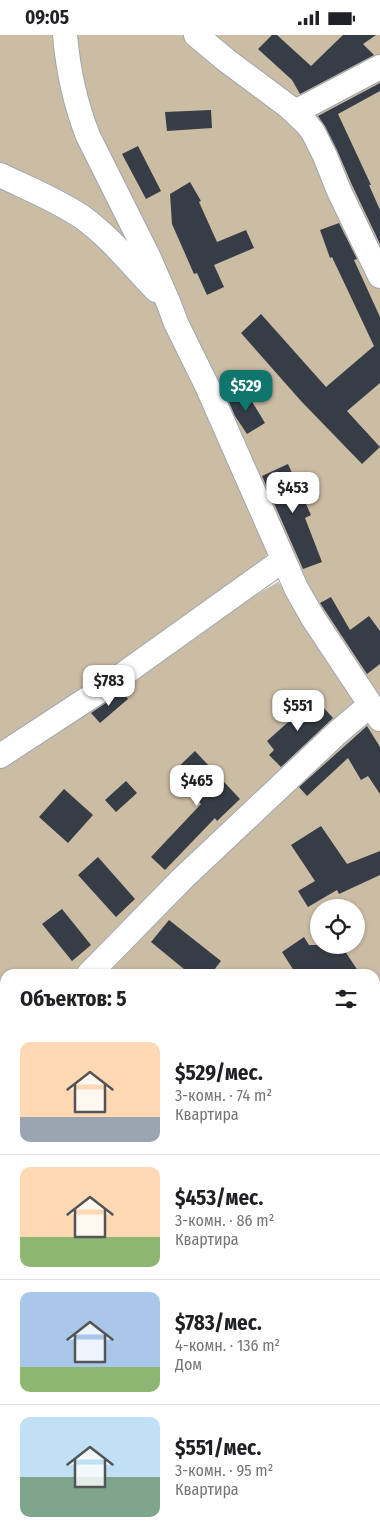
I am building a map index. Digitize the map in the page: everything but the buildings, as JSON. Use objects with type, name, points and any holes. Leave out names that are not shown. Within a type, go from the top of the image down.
[{"type":"street","points":[[65,35],[72,88],[88,136],[148,256],[176,323],[207,386],[296,588],[313,618],[377,714],[337,733],[182,879],[94,969]]},
{"type":"street","points":[[196,35],[295,112],[313,132],[380,276]]},
{"type":"street","points":[[295,112],[380,67]]},
{"type":"street","points":[[0,175],[82,217],[104,235],[169,304]]},
{"type":"street","points":[[0,756],[104,688],[283,560]]},
{"type":"shaded area","points":[[0,35],[380,35],[380,969],[0,969]],"holes":[[[273,534],[323,641],[278,582],[242,603],[261,573]]]}]
